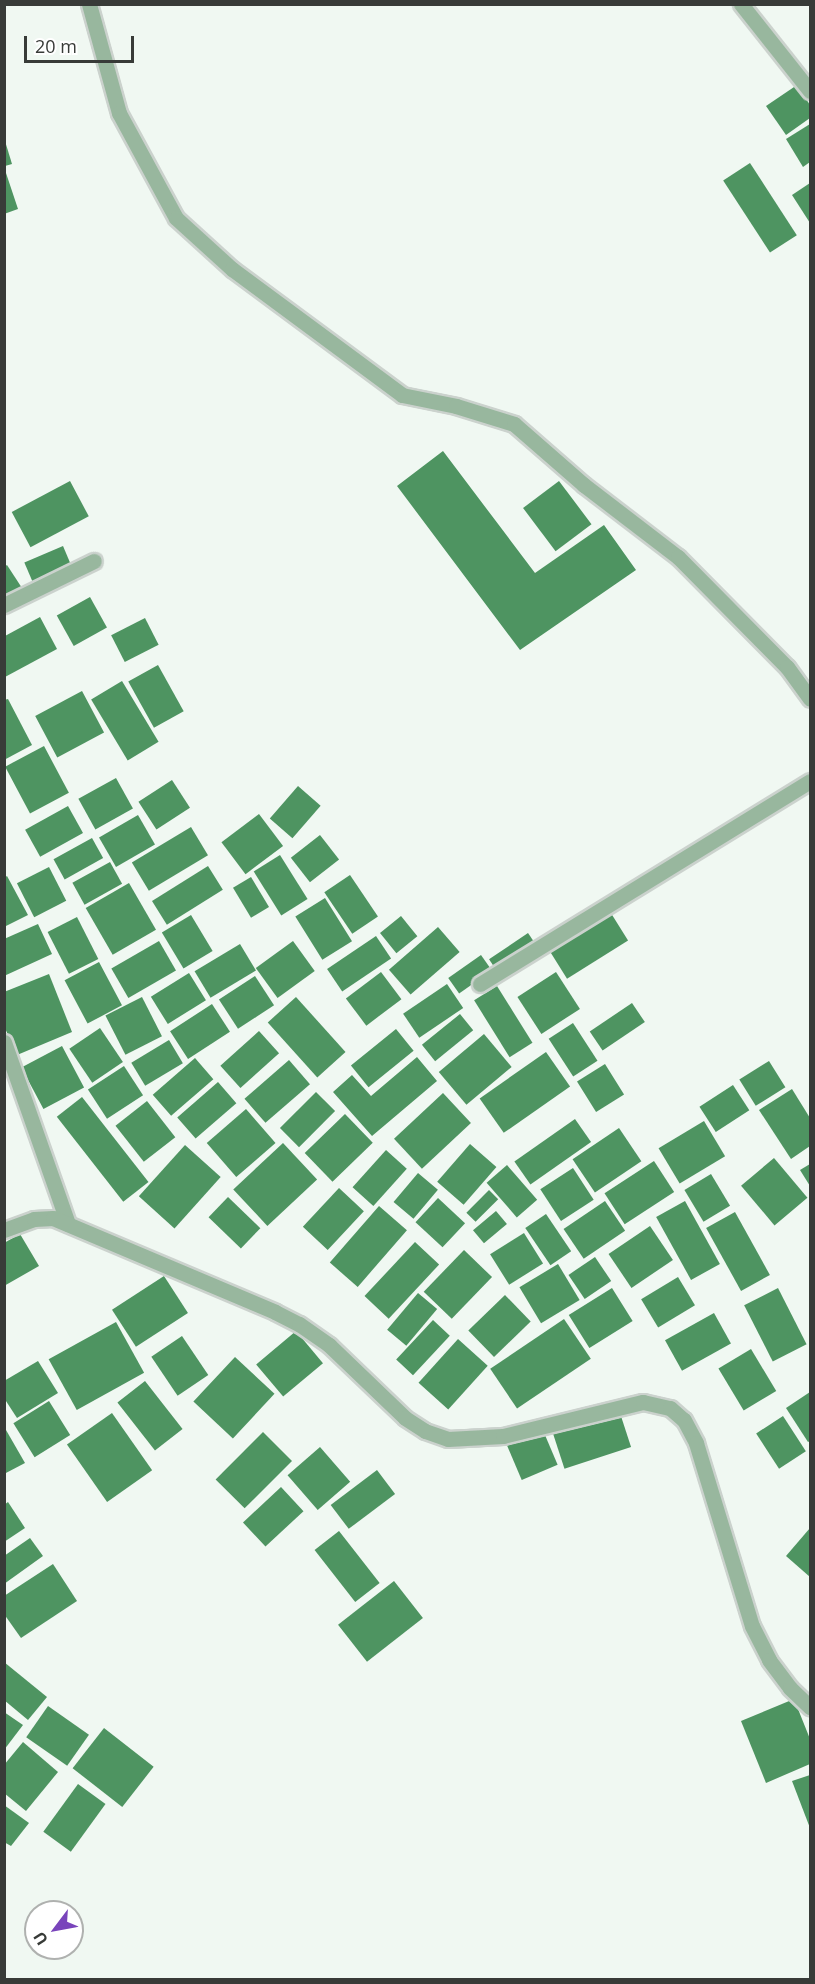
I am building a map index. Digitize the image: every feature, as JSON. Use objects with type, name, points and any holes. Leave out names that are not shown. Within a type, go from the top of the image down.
[{"type":"street","points":[[89,4],[119,113],[176,218],[232,269],[402,395],[456,406],[514,424],[584,485],[678,557],[787,667],[810,699]]},
{"type":"street","points":[[741,4],[810,91]]},
{"type":"street","points":[[4,605],[94,561]]},
{"type":"street","points":[[480,984],[810,781]]},
{"type":"street","points":[[4,1042],[68,1224]]},
{"type":"street","points":[[4,1230],[34,1219],[53,1218],[299,1324],[328,1346],[405,1418],[425,1431],[448,1439],[503,1437],[643,1402],[670,1408],[684,1420],[696,1443],[752,1626],[769,1660],[810,1707]]},
{"type":"building","points":[[797,85],[810,105],[810,118],[786,135],[766,106]]},
{"type":"building","points":[[810,124],[810,162],[803,167],[786,139]]},
{"type":"building","points":[[5,141],[12,164],[5,166]]},
{"type":"building","points":[[750,163],[797,235],[770,253],[723,180]]},
{"type":"building","points":[[4,171],[18,209],[4,214]]},
{"type":"building","points":[[810,183],[810,223],[792,195]]},
{"type":"building","points":[[443,451],[535,573],[604,525],[636,570],[520,650],[397,486]]},
{"type":"building","points":[[70,481],[89,516],[31,547],[12,512]]},
{"type":"building","points":[[559,481],[591,524],[556,551],[523,508]]},
{"type":"building","points":[[63,546],[72,567],[33,584],[24,562]]},
{"type":"building","points":[[7,565],[22,588],[4,598],[4,567]]},
{"type":"building","points":[[90,597],[107,628],[74,646],[57,615]]},
{"type":"building","points":[[40,617],[57,649],[5,677],[5,636]]},
{"type":"building","points":[[145,618],[159,645],[125,662],[111,635]]},
{"type":"building","points":[[158,665],[184,711],[154,728],[128,681]]},
{"type":"building","points":[[122,681],[159,742],[128,760],[91,700]]},
{"type":"building","points":[[82,691],[104,732],[57,757],[35,716]]},
{"type":"building","points":[[8,699],[32,745],[4,760],[4,700]]},
{"type":"building","points":[[44,746],[69,793],[30,813],[5,767]]},
{"type":"building","points":[[116,778],[133,809],[95,829],[78,799]]},
{"type":"building","points":[[172,780],[190,808],[156,829],[138,802]]},
{"type":"building","points":[[298,786],[321,806],[292,838],[270,818]]},
{"type":"building","points":[[68,806],[83,833],[40,857],[25,830]]},
{"type":"building","points":[[259,814],[283,846],[246,874],[221,842]]},
{"type":"building","points":[[138,815],[155,844],[116,867],[99,838]]},
{"type":"building","points":[[191,827],[208,855],[149,891],[132,863]]},
{"type":"building","points":[[320,835],[339,859],[310,882],[291,858]]},
{"type":"building","points":[[92,838],[103,858],[65,879],[54,859]]},
{"type":"building","points":[[280,855],[308,899],[281,916],[254,871]]},
{"type":"building","points":[[110,862],[122,884],[85,905],[72,883]]},
{"type":"building","points":[[208,866],[223,890],[167,925],[152,901]]},
{"type":"building","points":[[49,867],[66,901],[34,917],[17,883]]},
{"type":"building","points":[[350,875],[378,916],[352,934],[324,892]]},
{"type":"building","points":[[7,876],[28,915],[4,927],[4,878]]},
{"type":"building","points":[[251,877],[269,907],[251,918],[233,888]]},
{"type":"building","points":[[129,883],[156,930],[113,955],[86,908]]},
{"type":"building","points":[[325,898],[352,941],[322,960],[295,917]]},
{"type":"building","points":[[609,910],[628,941],[567,979],[548,948]]},
{"type":"building","points":[[191,915],[213,951],[183,969],[162,933]]},
{"type":"building","points":[[401,916],[417,936],[396,953],[380,933]]},
{"type":"building","points":[[77,917],[98,959],[69,974],[48,932]]},
{"type":"building","points":[[38,924],[52,954],[4,976],[4,939]]},
{"type":"building","points":[[438,927],[460,952],[411,995],[389,970]]},
{"type":"building","points":[[528,933],[536,945],[497,971],[489,959]]},
{"type":"building","points":[[376,936],[391,958],[342,991],[327,969]]},
{"type":"building","points":[[159,941],[176,970],[128,998],[111,968]]},
{"type":"building","points":[[293,941],[315,971],[278,998],[256,968]]},
{"type":"building","points":[[240,944],[256,971],[211,998],[195,971]]},
{"type":"building","points":[[481,955],[492,971],[459,994],[448,978]]},
{"type":"building","points":[[99,962],[122,1005],[88,1024],[65,980]]},
{"type":"building","points":[[381,972],[401,999],[366,1026],[346,998]]},
{"type":"building","points":[[556,972],[580,1009],[541,1034],[517,997]]},
{"type":"building","points":[[189,973],[206,1000],[168,1024],[151,997]]},
{"type":"building","points":[[49,974],[72,1032],[17,1055],[4,1026],[4,992]]},
{"type":"building","points":[[255,976],[274,1005],[238,1029],[219,999]]},
{"type":"building","points":[[447,984],[463,1008],[419,1038],[403,1014]]},
{"type":"building","points":[[497,986],[533,1043],[510,1057],[474,1000]]},
{"type":"building","points":[[142,997],[162,1036],[125,1055],[105,1016]]},
{"type":"building","points":[[296,997],[346,1052],[317,1077],[268,1022]]},
{"type":"building","points":[[632,1003],[645,1022],[603,1051],[590,1032]]},
{"type":"building","points":[[212,1004],[230,1032],[188,1059],[170,1031]]},
{"type":"building","points":[[460,1014],[473,1030],[435,1061],[422,1045]]},
{"type":"building","points":[[573,1023],[598,1061],[573,1077],[549,1039]]},
{"type":"building","points":[[100,1028],[123,1062],[92,1083],[69,1049]]},
{"type":"building","points":[[396,1029],[414,1051],[369,1087],[351,1066]]},
{"type":"building","points":[[259,1031],[279,1053],[240,1088],[220,1066]]},
{"type":"building","points":[[484,1034],[512,1067],[466,1105],[439,1072]]},
{"type":"building","points":[[169,1040],[183,1063],[145,1086],[131,1063]]},
{"type":"building","points":[[62,1046],[84,1087],[43,1109],[21,1068]]},
{"type":"building","points":[[546,1052],[570,1086],[504,1133],[480,1098]]},
{"type":"building","points":[[417,1057],[437,1081],[372,1136],[333,1092],[352,1075],[371,1096]]},
{"type":"building","points":[[195,1058],[213,1079],[171,1116],[153,1095]]},
{"type":"building","points":[[289,1060],[310,1084],[265,1123],[244,1099]]},
{"type":"building","points":[[769,1061],[785,1087],[756,1106],[739,1080]]},
{"type":"building","points":[[605,1064],[624,1095],[596,1112],[577,1081]]},
{"type":"building","points":[[124,1066],[143,1095],[107,1119],[88,1089]]},
{"type":"building","points":[[218,1082],[236,1103],[196,1139],[177,1117]]},
{"type":"building","points":[[733,1085],[749,1110],[716,1132],[699,1107]]},
{"type":"building","points":[[792,1089],[810,1118],[810,1146],[791,1159],[759,1110]]},
{"type":"building","points":[[316,1092],[335,1111],[299,1147],[280,1128]]},
{"type":"building","points":[[443,1093],[471,1123],[422,1169],[394,1139]]},
{"type":"building","points":[[82,1097],[148,1182],[123,1202],[57,1117]]},
{"type":"building","points":[[147,1101],[175,1137],[144,1162],[115,1126]]},
{"type":"building","points":[[246,1109],[276,1143],[236,1177],[207,1143]]},
{"type":"building","points":[[345,1114],[373,1143],[333,1182],[305,1153]]},
{"type":"building","points":[[575,1119],[591,1142],[530,1184],[514,1161]]},
{"type":"building","points":[[704,1121],[725,1156],[680,1183],[659,1148]]},
{"type":"building","points":[[619,1128],[641,1161],[595,1192],[573,1159]]},
{"type":"building","points":[[283,1143],[317,1180],[267,1226],[233,1189]]},
{"type":"building","points":[[470,1144],[496,1167],[464,1205],[437,1182]]},
{"type":"building","points":[[185,1145],[221,1177],[175,1228],[139,1196]]},
{"type":"building","points":[[386,1150],[407,1169],[373,1206],[353,1187]]},
{"type":"building","points":[[774,1158],[807,1198],[774,1225],[741,1186]]},
{"type":"building","points":[[654,1161],[674,1192],[625,1224],[605,1193]]},
{"type":"building","points":[[810,1164],[810,1186],[800,1170]]},
{"type":"building","points":[[507,1165],[537,1200],[517,1217],[487,1183]]},
{"type":"building","points":[[573,1168],[594,1200],[561,1221],[540,1189]]},
{"type":"building","points":[[418,1173],[438,1190],[413,1219],[394,1202]]},
{"type":"building","points":[[711,1174],[730,1206],[703,1222],[684,1190]]},
{"type":"building","points":[[339,1188],[364,1211],[328,1250],[303,1227]]},
{"type":"building","points":[[489,1190],[498,1199],[476,1222],[466,1213]]},
{"type":"building","points":[[228,1197],[260,1228],[241,1248],[209,1217]]},
{"type":"building","points":[[438,1198],[465,1223],[443,1247],[415,1222]]},
{"type":"building","points":[[605,1201],[625,1231],[584,1259],[564,1229]]},
{"type":"building","points":[[685,1201],[720,1264],[691,1280],[656,1217]]},
{"type":"building","points":[[379,1206],[407,1230],[358,1287],[330,1263]]},
{"type":"building","points":[[496,1211],[507,1224],[484,1243],[473,1230]]},
{"type":"building","points":[[735,1212],[770,1275],[741,1291],[706,1228]]},
{"type":"building","points":[[546,1214],[571,1251],[550,1265],[525,1228]]},
{"type":"building","points":[[650,1226],[673,1260],[631,1288],[609,1254]]},
{"type":"building","points":[[524,1233],[543,1264],[509,1285],[490,1254]]},
{"type":"building","points":[[20,1234],[39,1266],[4,1286],[4,1243]]},
{"type":"building","points":[[415,1242],[439,1265],[389,1319],[365,1296]]},
{"type":"building","points":[[464,1250],[492,1277],[452,1319],[424,1292]]},
{"type":"building","points":[[595,1257],[611,1281],[585,1299],[568,1275]]},
{"type":"building","points":[[558,1264],[580,1300],[541,1323],[519,1287]]},
{"type":"building","points":[[164,1276],[188,1313],[136,1347],[112,1310]]},
{"type":"building","points":[[678,1277],[695,1305],[658,1327],[641,1299]]},
{"type":"building","points":[[612,1288],[633,1321],[589,1348],[569,1315]]},
{"type":"building","points":[[778,1288],[807,1344],[773,1361],[744,1305]]},
{"type":"building","points":[[418,1293],[437,1309],[406,1346],[387,1330]]},
{"type":"building","points":[[505,1295],[531,1322],[494,1357],[468,1330]]},
{"type":"building","points":[[714,1313],[731,1344],[682,1371],[665,1340]]},
{"type":"building","points":[[564,1319],[591,1359],[517,1409],[490,1369]]},
{"type":"building","points":[[433,1320],[450,1336],[413,1375],[396,1359]]},
{"type":"building","points":[[116,1322],[144,1373],[77,1410],[49,1359]]},
{"type":"building","points":[[296,1331],[323,1363],[283,1397],[256,1364]]},
{"type":"building","points":[[182,1336],[208,1375],[178,1396],[151,1357]]},
{"type":"building","points":[[458,1339],[488,1366],[448,1410],[419,1383]]},
{"type":"building","points":[[751,1349],[776,1391],[744,1411],[718,1369]]},
{"type":"building","points":[[235,1357],[274,1394],[233,1438],[193,1402]]},
{"type":"building","points":[[38,1361],[58,1393],[17,1418],[4,1398],[4,1381]]},
{"type":"building","points":[[145,1381],[183,1429],[155,1451],[117,1403]]},
{"type":"building","points":[[810,1392],[810,1441],[808,1442],[786,1408]]},
{"type":"building","points":[[49,1401],[70,1435],[35,1457],[13,1423]]},
{"type":"building","points":[[619,1410],[631,1447],[564,1469],[552,1432]]},
{"type":"building","points":[[112,1413],[152,1470],[107,1502],[67,1445]]},
{"type":"building","points":[[783,1416],[806,1451],[779,1469],[756,1433]]},
{"type":"building","points":[[542,1428],[558,1465],[522,1480],[506,1443]]},
{"type":"building","points":[[6,1430],[25,1463],[4,1474],[4,1431]]},
{"type":"building","points":[[263,1432],[292,1461],[245,1508],[216,1479]]},
{"type":"building","points":[[320,1447],[350,1482],[318,1510],[288,1475]]},
{"type":"building","points":[[377,1470],[395,1494],[349,1529],[331,1505]]},
{"type":"building","points":[[281,1487],[304,1511],[265,1547],[243,1522]]},
{"type":"building","points":[[8,1502],[25,1528],[4,1542],[4,1505]]},
{"type":"building","points":[[810,1528],[810,1577],[786,1556]]},
{"type":"building","points":[[339,1531],[380,1583],[355,1602],[315,1550]]},
{"type":"building","points":[[30,1538],[43,1556],[4,1584],[4,1556]]},
{"type":"building","points":[[53,1564],[77,1601],[21,1638],[4,1614],[4,1596]]},
{"type":"building","points":[[394,1581],[423,1618],[367,1662],[338,1625]]},
{"type":"building","points":[[4,1662],[47,1697],[28,1720],[4,1700]]},
{"type":"building","points":[[794,1699],[810,1739],[810,1764],[766,1783],[741,1721]]},
{"type":"building","points":[[48,1706],[89,1735],[67,1766],[26,1737]]},
{"type":"building","points":[[4,1712],[23,1725],[4,1750]]},
{"type":"building","points":[[104,1728],[154,1767],[122,1807],[73,1768]]},
{"type":"building","points":[[23,1742],[58,1772],[26,1811],[4,1793],[4,1765]]},
{"type":"building","points":[[810,1775],[810,1828],[792,1781]]},
{"type":"building","points":[[78,1784],[106,1804],[71,1852],[43,1832]]},
{"type":"building","points":[[4,1805],[29,1823],[11,1846],[4,1842]]}]
